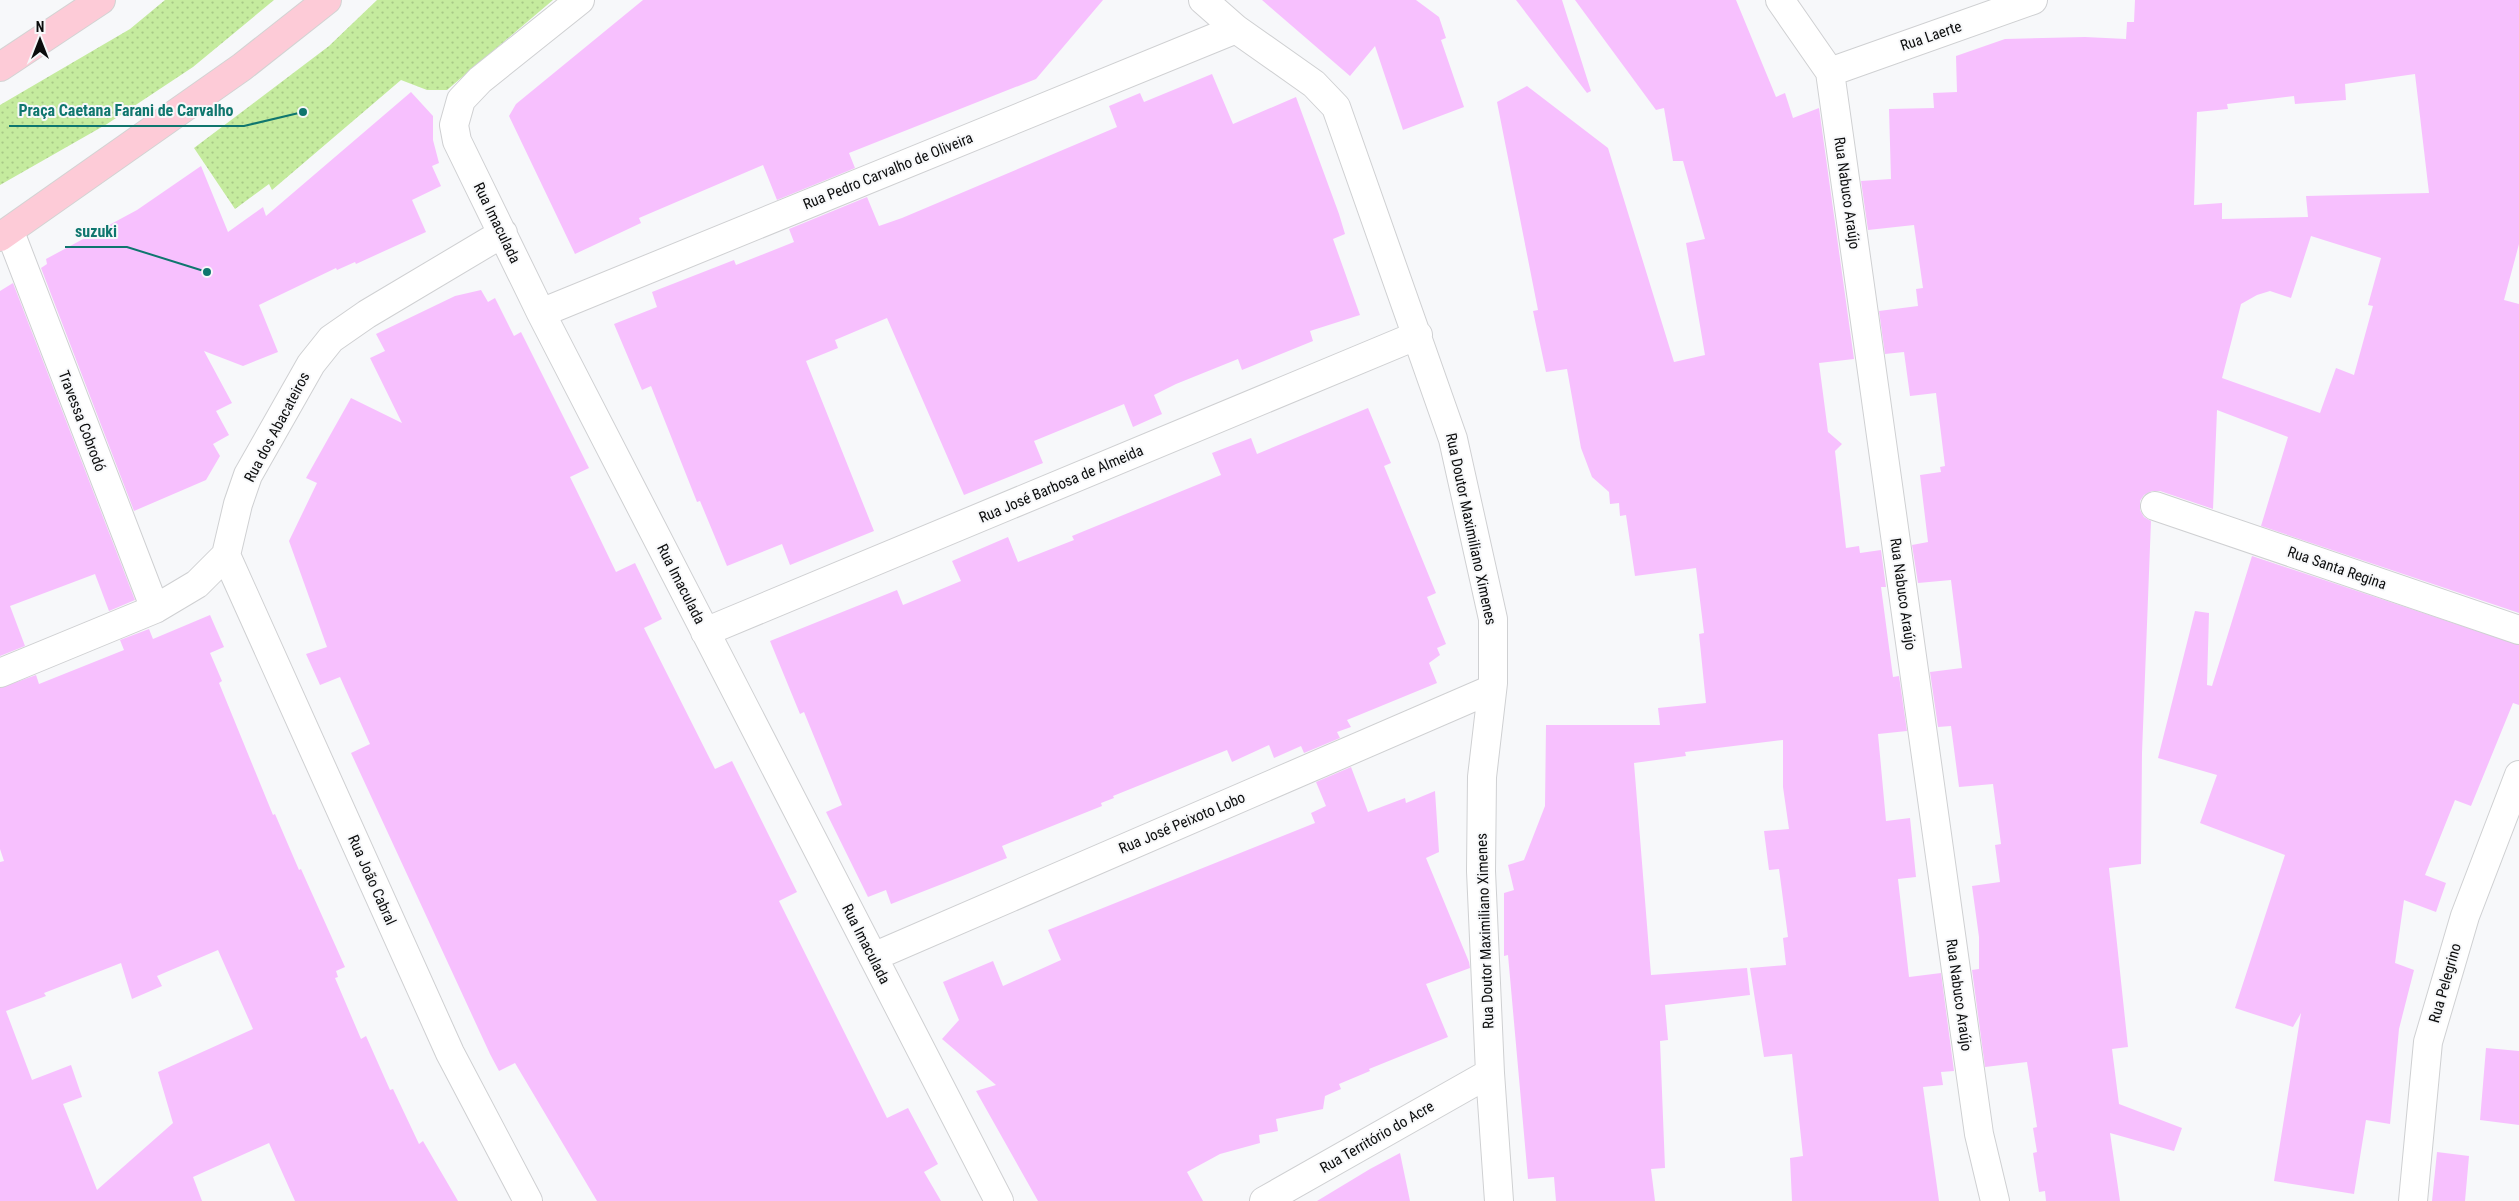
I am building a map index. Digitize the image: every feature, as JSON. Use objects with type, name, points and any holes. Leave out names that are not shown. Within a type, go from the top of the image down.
[{"type":"main road","points":[[0,67],[101,0]]},
{"type":"main road","points":[[5,235],[242,67],[326,0]]},
{"type":"street","name":"Rua Imaculada","points":[[580,0],[480,80],[461,100],[454,125],[457,141],[541,313],[999,1201]]},
{"type":"street","name":"Rua Doutor Maximiliano Ximenes","points":[[1203,0],[1236,29],[1314,84],[1336,106],[1453,439],[1493,619],[1492,689],[1482,777],[1481,871],[1490,1073],[1500,1201]]},
{"type":"street","name":"Rua Nabuco Araújo","points":[[1780,0],[1830,72],[1979,1134],[1995,1201]]},
{"type":"street","name":"Rua Laerte","points":[[1830,72],[2033,0]]},
{"type":"street","name":"Rua Pedro Carvalho de Oliveira","points":[[541,313],[1236,29]]},
{"type":"street","name":"Rua dos Abacateiros","points":[[226,555],[238,504],[248,475],[311,364],[332,339],[367,314],[503,233]]},
{"type":"street","name":"Travessa Cobrodó","points":[[5,235],[155,609]]},
{"type":"street","name":"Rua José Barbosa de Almeida","points":[[705,632],[1418,335]]},
{"type":"street","name":"Rua Santa Regina","points":[[2156,506],[2519,630]]},
{"type":"street","points":[[0,673],[155,609],[197,584],[226,555]]},
{"type":"street","name":"Rua João Cabral","points":[[226,555],[450,1053],[528,1201]]},
{"type":"street","name":"Rua José Peixoto Lobo","points":[[873,957],[1492,689]]},
{"type":"street","name":"Rua Pelegrino","points":[[2413,1201],[2428,1042],[2465,916],[2519,775]]},
{"type":"street","name":"Rua Território do Acre","points":[[1264,1201],[1490,1073]]},
{"type":"green space","points":[[165,0],[274,0],[193,67],[107,124],[0,185],[0,105],[130,29]]},
{"type":"green space","points":[[377,0],[553,0],[447,90],[427,90],[401,80],[272,190],[269,184],[235,209],[194,148],[329,46]]},
{"type":"building","points":[[643,0],[1103,0],[1036,79],[849,153],[855,168],[777,200],[763,165],[639,218],[641,223],[575,254],[509,116],[516,104]]},
{"type":"building","points":[[1262,0],[1416,0],[1439,17],[1446,38],[1441,40],[1464,107],[1403,130],[1375,46],[1350,76]]},
{"type":"building","points":[[1516,0],[1562,0],[1591,91],[1587,93]]},
{"type":"building","points":[[1575,0],[1736,0],[1776,97],[1785,93],[1793,118],[1819,108],[1854,359],[1819,363],[1828,432],[1842,444],[1835,451],[1846,548],[1859,546],[1860,553],[1881,550],[1886,587],[1881,587],[1893,677],[1899,676],[1907,731],[1878,734],[1886,821],[1910,818],[1916,877],[1898,879],[1909,977],[1941,973],[1954,1071],[1941,1072],[1943,1085],[1923,1087],[1939,1201],[1792,1201],[1790,1158],[1803,1156],[1792,1054],[1764,1057],[1750,968],[1786,965],[1783,938],[1788,937],[1779,869],[1769,870],[1764,831],[1789,829],[1783,787],[1783,740],[1685,752],[1686,756],[1634,763],[1651,975],[1747,968],[1750,995],[1665,1005],[1668,1040],[1660,1041],[1665,1168],[1651,1169],[1655,1201],[1556,1201],[1554,1177],[1528,1179],[1508,955],[1504,956],[1504,893],[1514,890],[1508,865],[1524,860],[1545,806],[1546,725],[1660,725],[1658,708],[1706,703],[1699,634],[1704,633],[1696,568],[1635,576],[1626,515],[1620,516],[1619,503],[1610,504],[1609,492],[1592,477],[1581,448],[1567,369],[1546,372],[1533,311],[1538,310],[1497,102],[1527,86],[1608,148],[1674,362],[1705,355],[1686,243],[1705,239],[1683,161],[1673,161],[1664,108],[1656,110]]},
{"type":"building","points":[[2135,0],[2519,0],[2519,244],[2504,300],[2519,304],[2519,613],[2261,526],[2288,437],[2217,410],[2213,509],[2160,491],[2152,491],[2144,495],[2140,501],[2140,510],[2144,517],[2151,521],[2142,753],[2141,864],[2109,868],[2128,1047],[2112,1049],[2119,1104],[2182,1128],[2174,1151],[2110,1133],[2120,1201],[2046,1201],[2045,1191],[2039,1192],[2033,1153],[2037,1152],[2033,1128],[2037,1127],[2027,1062],[1985,1067],[1972,970],[1979,969],[1979,937],[1972,886],[2000,882],[1995,845],[2001,844],[1993,784],[1959,787],[1951,726],[1938,727],[1930,672],[1962,668],[1951,580],[1918,583],[1912,545],[1928,542],[1920,475],[1941,472],[1940,467],[1945,466],[1936,393],[1910,396],[1904,352],[1885,354],[1879,311],[1918,306],[1916,289],[1923,288],[1914,225],[1868,230],[1861,181],[1891,179],[1889,109],[1934,108],[1933,93],[1957,92],[1956,56],[2005,39],[2085,37],[2126,39],[2127,22],[2134,22]],"holes":[[[2415,74],[2429,193],[2306,196],[2308,217],[2222,219],[2222,203],[2194,205],[2197,112],[2228,109],[2227,104],[2294,96],[2295,104],[2346,100],[2345,84]],[[2311,236],[2381,258],[2368,305],[2373,306],[2354,375],[2336,368],[2320,413],[2222,378],[2241,304],[2257,295],[2270,291],[2291,298]]]},
{"type":"building","points":[[1212,74],[1233,124],[1296,97],[1345,234],[1333,239],[1360,315],[1310,331],[1313,341],[1242,370],[1238,359],[1176,384],[1154,395],[1162,414],[1133,427],[1124,404],[1034,441],[1043,463],[964,495],[887,318],[835,340],[838,348],[806,361],[874,531],[790,565],[782,544],[727,566],[700,501],[697,502],[651,386],[642,390],[614,324],[657,307],[652,292],[734,260],[736,265],[794,242],[789,229],[867,197],[879,226],[902,218],[1117,127],[1109,106],[1140,93],[1144,102]]},
{"type":"building","points":[[411,92],[433,116],[433,140],[439,163],[432,166],[441,186],[412,200],[426,232],[356,264],[355,262],[337,270],[336,268],[259,305],[278,352],[243,366],[204,351],[232,403],[216,411],[229,435],[213,444],[220,456],[206,480],[134,511],[41,268],[47,264],[46,259],[137,210],[201,166],[228,232],[263,207],[266,216]]},
{"type":"building","points":[[13,283],[135,600],[109,611],[95,574],[10,606],[25,646],[0,656],[0,291]]},
{"type":"building","points":[[481,290],[488,302],[495,298],[514,336],[521,332],[589,468],[570,477],[616,572],[635,563],[662,619],[644,628],[715,769],[732,761],[797,892],[779,901],[887,1118],[908,1108],[938,1164],[924,1172],[941,1201],[597,1201],[515,1063],[499,1071],[490,1054],[351,753],[370,744],[340,677],[320,685],[306,654],[327,647],[289,541],[317,483],[306,478],[351,398],[402,423],[370,358],[385,351],[376,334],[455,296]]},
{"type":"building","points":[[1368,408],[1391,463],[1384,466],[1436,593],[1427,597],[1446,644],[1437,648],[1440,655],[1429,663],[1437,683],[1347,720],[1351,727],[1337,732],[1340,738],[1304,753],[1301,746],[1274,758],[1269,745],[1232,762],[1227,750],[1113,796],[1114,798],[1101,803],[1102,806],[1002,846],[1007,858],[891,904],[886,890],[868,897],[826,812],[842,805],[804,712],[800,714],[770,641],[897,590],[903,605],[961,581],[952,561],[1008,537],[1018,562],[1074,540],[1072,536],[1221,475],[1212,453],[1251,438],[1257,454]]},
{"type":"building","points":[[2252,556],[2519,645],[2519,705],[2513,703],[2471,806],[2455,800],[2425,875],[2446,883],[2436,912],[2404,900],[2395,963],[2414,970],[2399,1029],[2390,1124],[2366,1120],[2354,1194],[2274,1181],[2301,1013],[2293,1027],[2235,1008],[2285,855],[2200,823],[2217,775],[2158,758],[2195,611],[2209,613],[2207,685],[2212,686]]},
{"type":"building","points":[[210,615],[224,647],[210,653],[222,681],[219,683],[273,815],[275,814],[345,967],[336,971],[338,977],[335,978],[361,1039],[366,1036],[390,1090],[393,1089],[419,1144],[423,1141],[458,1201],[295,1201],[269,1143],[193,1177],[202,1201],[0,1201],[0,862],[4,861],[0,849],[0,688],[36,675],[39,684],[124,650],[120,640],[149,629],[153,639]],"holes":[[[218,950],[253,1029],[158,1072],[173,1123],[97,1190],[63,1104],[82,1097],[71,1065],[32,1080],[6,1011],[46,996],[44,993],[121,963],[132,999],[162,986],[157,976]]]},
{"type":"building","points":[[1351,767],[1368,812],[1405,798],[1406,803],[1435,791],[1439,852],[1426,858],[1470,968],[1426,984],[1448,1037],[1369,1069],[1370,1071],[1339,1084],[1341,1089],[1325,1096],[1323,1109],[1276,1119],[1278,1131],[1259,1135],[1260,1143],[1220,1154],[1187,1172],[1203,1201],[1038,1201],[976,1091],[996,1085],[942,1039],[959,1020],[943,982],[993,961],[1003,986],[1061,960],[1048,930],[1315,823],[1311,813],[1326,806],[1316,782]]},
{"type":"building","points":[[2486,1048],[2519,1051],[2519,1125],[2480,1120]]},
{"type":"building","points":[[2437,1152],[2469,1156],[2465,1201],[2432,1201]]},
{"type":"building","points":[[1400,1153],[1410,1201],[1317,1201],[1370,1169]]},
{"type":"place","name":"Praça Caetana Farani de Carvalho","points":[[303,112]]},
{"type":"place","name":"suzuki","points":[[207,272]]}]
